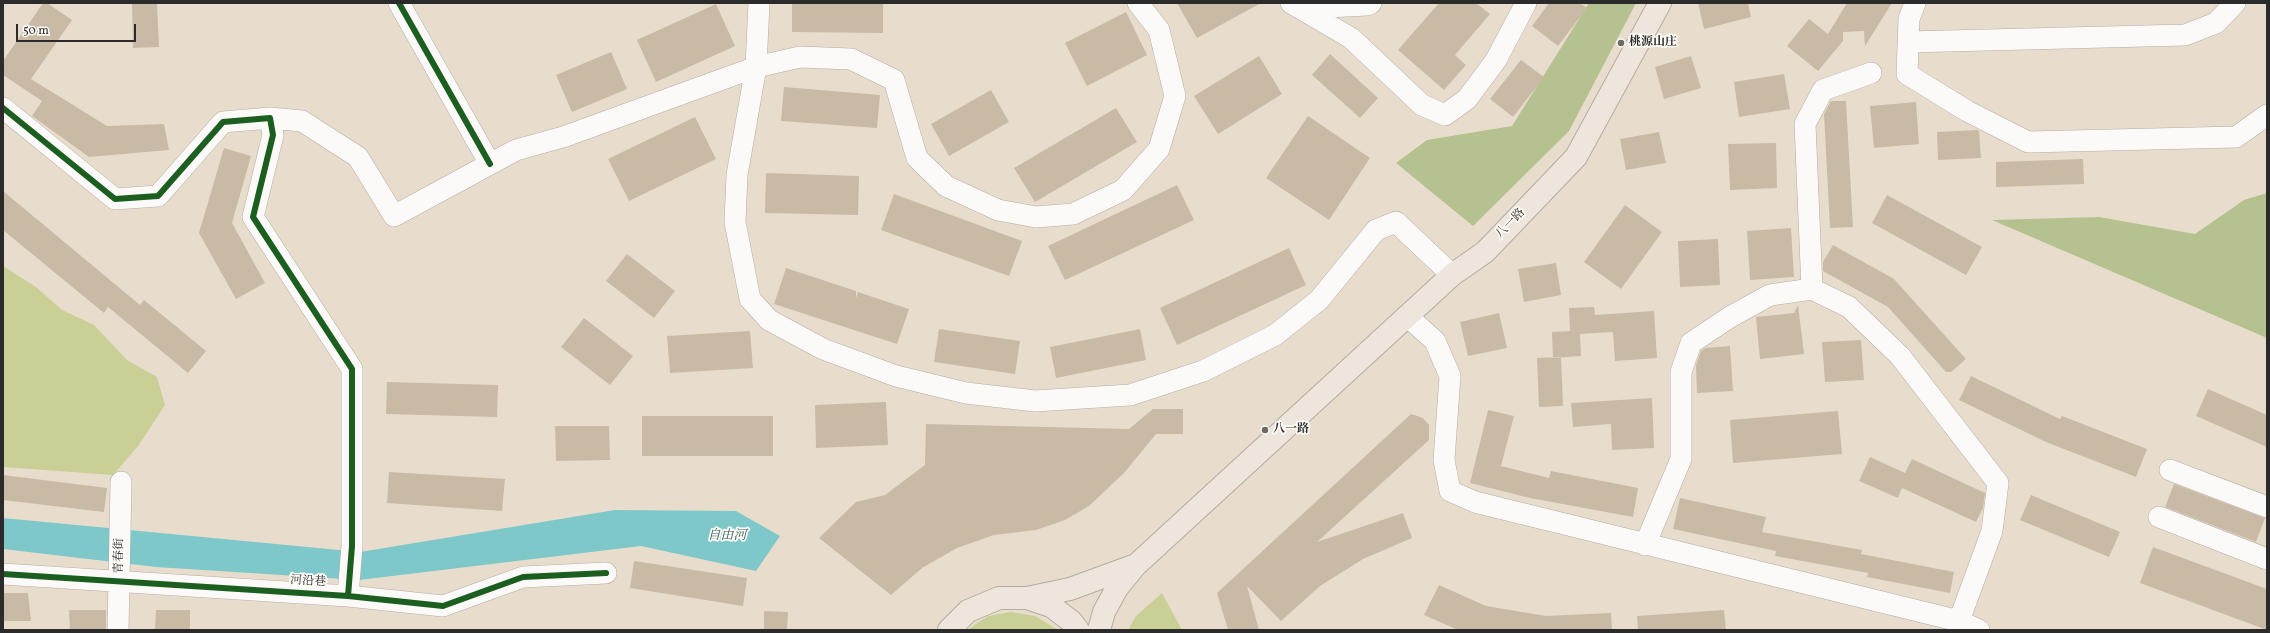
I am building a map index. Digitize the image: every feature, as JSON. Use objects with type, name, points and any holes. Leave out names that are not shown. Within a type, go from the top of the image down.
[{"type":"main road","name":"八一路","points":[[1099,630],[1104,612],[1117,588],[1135,566],[1406,316],[1452,275],[1485,252],[1576,157],[1660,3]]},
{"type":"main road","points":[[949,630],[968,611],[999,598],[1027,598],[1070,589],[1135,566]]},
{"type":"main road","points":[[1027,598],[1052,606],[1071,621],[1078,630]]},
{"type":"street","points":[[399,3],[490,164]]},
{"type":"street","points":[[759,3],[756,67],[737,175],[735,222],[750,299],[769,320],[823,349],[896,376],[966,394],[1035,401],[1130,394],[1203,371],[1275,335],[1318,300],[1376,230],[1396,222],[1452,275]]},
{"type":"street","points":[[3,108],[115,199],[158,196],[223,122],[270,118],[302,121],[358,157],[394,216],[516,150],[563,137],[756,67],[800,56],[851,59],[894,80],[917,158],[946,186],[998,210],[1036,217],[1073,214],[1123,190],[1159,149],[1174,96],[1159,30],[1138,3]]},
{"type":"street","points":[[1291,3],[1351,38],[1422,105],[1445,115],[1467,99],[1496,60],[1526,3]]},
{"type":"street","points":[[1320,3],[1327,7],[1367,5],[1371,3]]},
{"type":"street","points":[[1915,3],[1909,19],[1907,74],[1967,111],[2028,142],[2236,137],[2267,115]]},
{"type":"street","points":[[1908,42],[2185,35],[2216,23],[2235,3]]},
{"type":"street","points":[[1812,289],[1805,124],[1823,90],[1871,73]]},
{"type":"street","points":[[270,118],[273,136],[253,217],[352,369],[352,546],[350,590]]},
{"type":"street","points":[[1645,545],[1681,460],[1681,372],[1691,343],[1730,316],[1770,296],[1812,289],[1849,307],[1900,356],[1998,484],[1992,531],[1959,621]]},
{"type":"street","points":[[1406,316],[1435,341],[1450,376],[1444,460],[1450,490],[1475,502],[1959,621],[1979,630]]},
{"type":"street","points":[[2170,470],[2267,507]]},
{"type":"street","name":"青春街","points":[[118,630],[121,482]]},
{"type":"street","points":[[2159,517],[2267,559]]},
{"type":"street","name":"河沿巷","points":[[3,574],[119,576],[350,590],[443,606],[523,576],[606,573]]},
{"type":"green space","points":[[1589,3],[1636,3],[1569,131],[1473,226],[1396,163],[1427,140],[1512,126]]},
{"type":"green space","points":[[2267,193],[2267,338],[1992,220],[2099,217],[2195,234],[2244,200]]},
{"type":"green space","points":[[3,266],[36,287],[62,310],[94,325],[127,360],[157,377],[165,405],[139,445],[113,475],[3,467]]},
{"type":"green space","points":[[1162,593],[1182,630],[1128,630],[1136,616]]},
{"type":"green space","points":[[1011,612],[1035,616],[1058,630],[967,630],[988,616]]},
{"type":"water","name":"自由河","points":[[615,510],[736,511],[780,536],[756,571],[641,546],[359,580],[156,567],[3,549],[3,518],[360,552]]},
{"type":"building","points":[[43,3],[47,3],[72,20],[31,79],[107,126],[164,124],[169,150],[89,157],[32,116],[42,101],[3,75],[3,61]]},
{"type":"building","points":[[132,3],[157,3],[159,47],[133,48]]},
{"type":"building","points":[[792,3],[883,3],[883,33],[792,32]]},
{"type":"building","points":[[1177,3],[1261,3],[1197,38]]},
{"type":"building","points":[[1439,3],[1476,3],[1490,14],[1455,55],[1466,65],[1444,90],[1398,50]]},
{"type":"building","points":[[1549,3],[1580,3],[1587,8],[1558,46],[1532,26]]},
{"type":"building","points":[[1698,3],[1748,3],[1751,17],[1704,29]]},
{"type":"building","points":[[1847,3],[1892,3],[1865,46],[1864,31],[1843,32],[1843,41],[1818,71],[1787,46],[1809,19],[1828,34]]},
{"type":"building","points":[[716,4],[735,46],[656,82],[637,40]]},
{"type":"building","points":[[1126,12],[1147,55],[1087,86],[1065,43]]},
{"type":"building","points":[[611,52],[627,89],[572,112],[556,75]]},
{"type":"building","points":[[1330,54],[1378,98],[1360,118],[1312,75]]},
{"type":"building","points":[[1259,56],[1282,94],[1218,134],[1194,96]]},
{"type":"building","points":[[1691,56],[1701,88],[1664,99],[1655,67]]},
{"type":"building","points":[[1521,60],[1544,77],[1513,117],[1490,99]]},
{"type":"building","points":[[1784,74],[1790,109],[1739,117],[1734,82]]},
{"type":"building","points":[[784,87],[880,95],[877,128],[781,121]]},
{"type":"building","points":[[991,90],[1009,122],[949,156],[931,124]]},
{"type":"building","points":[[1831,101],[1846,101],[1853,227],[1830,228],[1824,114]]},
{"type":"building","points":[[1916,102],[1919,144],[1874,148],[1870,106]]},
{"type":"building","points":[[1116,108],[1137,142],[1035,202],[1014,168]]},
{"type":"building","points":[[1308,116],[1370,158],[1329,220],[1266,178]]},
{"type":"building","points":[[695,117],[716,159],[629,201],[608,159]]},
{"type":"building","points":[[1978,130],[1981,158],[1938,160],[1937,132]]},
{"type":"building","points":[[1659,132],[1666,163],[1626,170],[1620,139]]},
{"type":"building","points":[[1776,143],[1777,188],[1730,190],[1728,144]]},
{"type":"building","points":[[224,148],[251,156],[232,223],[265,283],[236,299],[199,233]]},
{"type":"building","points":[[2083,159],[2084,184],[1996,187],[1996,162]]},
{"type":"building","points":[[766,173],[859,176],[858,215],[765,213]]},
{"type":"building","points":[[1177,185],[1194,220],[1065,280],[1048,246]]},
{"type":"building","points":[[3,191],[140,305],[144,300],[206,351],[188,373],[108,307],[104,313],[3,230]]},
{"type":"building","points":[[894,194],[1022,241],[1009,276],[881,230]]},
{"type":"building","points":[[1887,195],[1982,247],[1966,275],[1872,223]]},
{"type":"building","points":[[1625,205],[1662,232],[1621,289],[1584,262]]},
{"type":"building","points":[[1791,228],[1794,277],[1750,280],[1747,231]]},
{"type":"building","points":[[1718,239],[1720,285],[1680,287],[1678,241]]},
{"type":"building","points":[[1833,245],[1894,279],[1966,359],[1951,372],[1946,372],[1888,307],[1823,271],[1823,262]]},
{"type":"building","points":[[1289,248],[1306,285],[1177,345],[1160,308]]},
{"type":"building","points":[[627,254],[675,291],[654,318],[606,281]]},
{"type":"building","points":[[1556,263],[1561,295],[1524,302],[1518,269]]},
{"type":"building","points":[[786,268],[856,291],[856,298],[858,292],[909,309],[897,344],[774,304]]},
{"type":"building","points":[[1798,305],[1804,354],[1760,359],[1756,317],[1794,313]]},
{"type":"building","points":[[1594,307],[1595,315],[1654,311],[1657,358],[1615,361],[1613,332],[1580,334],[1581,356],[1553,358],[1552,332],[1570,331],[1569,308]]},
{"type":"building","points":[[1499,313],[1507,348],[1468,356],[1460,322]]},
{"type":"building","points":[[584,318],[633,356],[610,385],[561,347]]},
{"type":"building","points":[[939,329],[1020,341],[1015,374],[934,362]]},
{"type":"building","points":[[1140,329],[1146,360],[1056,378],[1050,347]]},
{"type":"building","points":[[750,331],[753,368],[670,373],[667,336]]},
{"type":"building","points":[[1861,340],[1864,380],[1825,382],[1822,342]]},
{"type":"building","points":[[1730,346],[1733,391],[1697,393],[1696,365],[1701,351],[1705,348]]},
{"type":"building","points":[[1561,357],[1563,406],[1539,407],[1537,358]]},
{"type":"building","points":[[1971,376],[2060,419],[2062,416],[2147,449],[2136,477],[2046,442],[1959,400]]},
{"type":"building","points":[[387,382],[498,385],[497,417],[386,414]]},
{"type":"building","points":[[2208,389],[2267,415],[2267,447],[2196,416]]},
{"type":"building","points":[[1652,398],[1654,448],[1612,450],[1611,424],[1573,427],[1571,403]]},
{"type":"building","points":[[886,402],[888,445],[816,448],[815,405]]},
{"type":"building","points":[[1153,409],[1183,409],[1183,434],[1156,434],[1124,473],[1089,506],[1065,520],[1036,530],[994,535],[957,548],[922,568],[891,595],[819,538],[856,502],[885,495],[925,465],[926,424],[1129,429]]},
{"type":"building","points":[[1488,410],[1514,416],[1501,466],[1549,478],[1551,471],[1638,488],[1633,517],[1530,498],[1470,483]]},
{"type":"building","points":[[1838,411],[1842,454],[1733,463],[1730,420]]},
{"type":"building","points":[[1411,414],[1423,418],[1429,425],[1429,440],[1317,542],[1403,513],[1412,538],[1363,559],[1320,586],[1281,621],[1247,586],[1259,630],[1228,630],[1217,593]]},
{"type":"building","points":[[642,416],[773,416],[773,456],[642,456]]},
{"type":"building","points":[[555,426],[609,426],[610,460],[556,461]]},
{"type":"building","points":[[1870,457],[1905,473],[1912,459],[1985,493],[1983,508],[1976,522],[1902,488],[1898,498],[1859,481]]},
{"type":"building","points":[[389,472],[505,479],[502,511],[387,503]]},
{"type":"building","points":[[3,475],[107,488],[104,512],[3,500]]},
{"type":"building","points":[[2174,484],[2265,518],[2256,542],[2165,507]]},
{"type":"building","points":[[2031,495],[2120,532],[2109,557],[2020,520]]},
{"type":"building","points":[[1680,498],[1766,517],[1762,532],[1862,550],[1861,554],[1954,572],[1950,593],[1867,577],[1868,573],[1775,556],[1776,551],[1673,529]]},
{"type":"building","points":[[2153,547],[2267,589],[2267,630],[2140,583]]},
{"type":"building","points":[[634,561],[747,578],[743,606],[630,588]]},
{"type":"building","points":[[1439,585],[1486,606],[1546,616],[1611,613],[1612,630],[1458,630],[1424,615]]},
{"type":"building","points":[[3,593],[28,593],[31,621],[3,621]]},
{"type":"building","points":[[69,610],[106,610],[106,630],[70,630]]},
{"type":"building","points":[[156,610],[190,610],[190,630],[155,630]]},
{"type":"building","points":[[1724,610],[1726,630],[1638,630],[1637,616]]},
{"type":"building","points":[[764,611],[788,612],[787,630],[764,630]]},
{"type":"cycle path","points":[[399,3],[490,164]]},
{"type":"cycle path","points":[[3,108],[115,199],[158,196],[223,122],[270,118],[273,135],[253,217],[352,369],[352,546],[348,596]]},
{"type":"cycle path","points":[[3,574],[348,596],[443,606],[523,577],[606,573]]},
{"type":"place","name":"桃源山庄","points":[[1621,43]]},
{"type":"place","name":"八一路","points":[[1265,430]]}]
